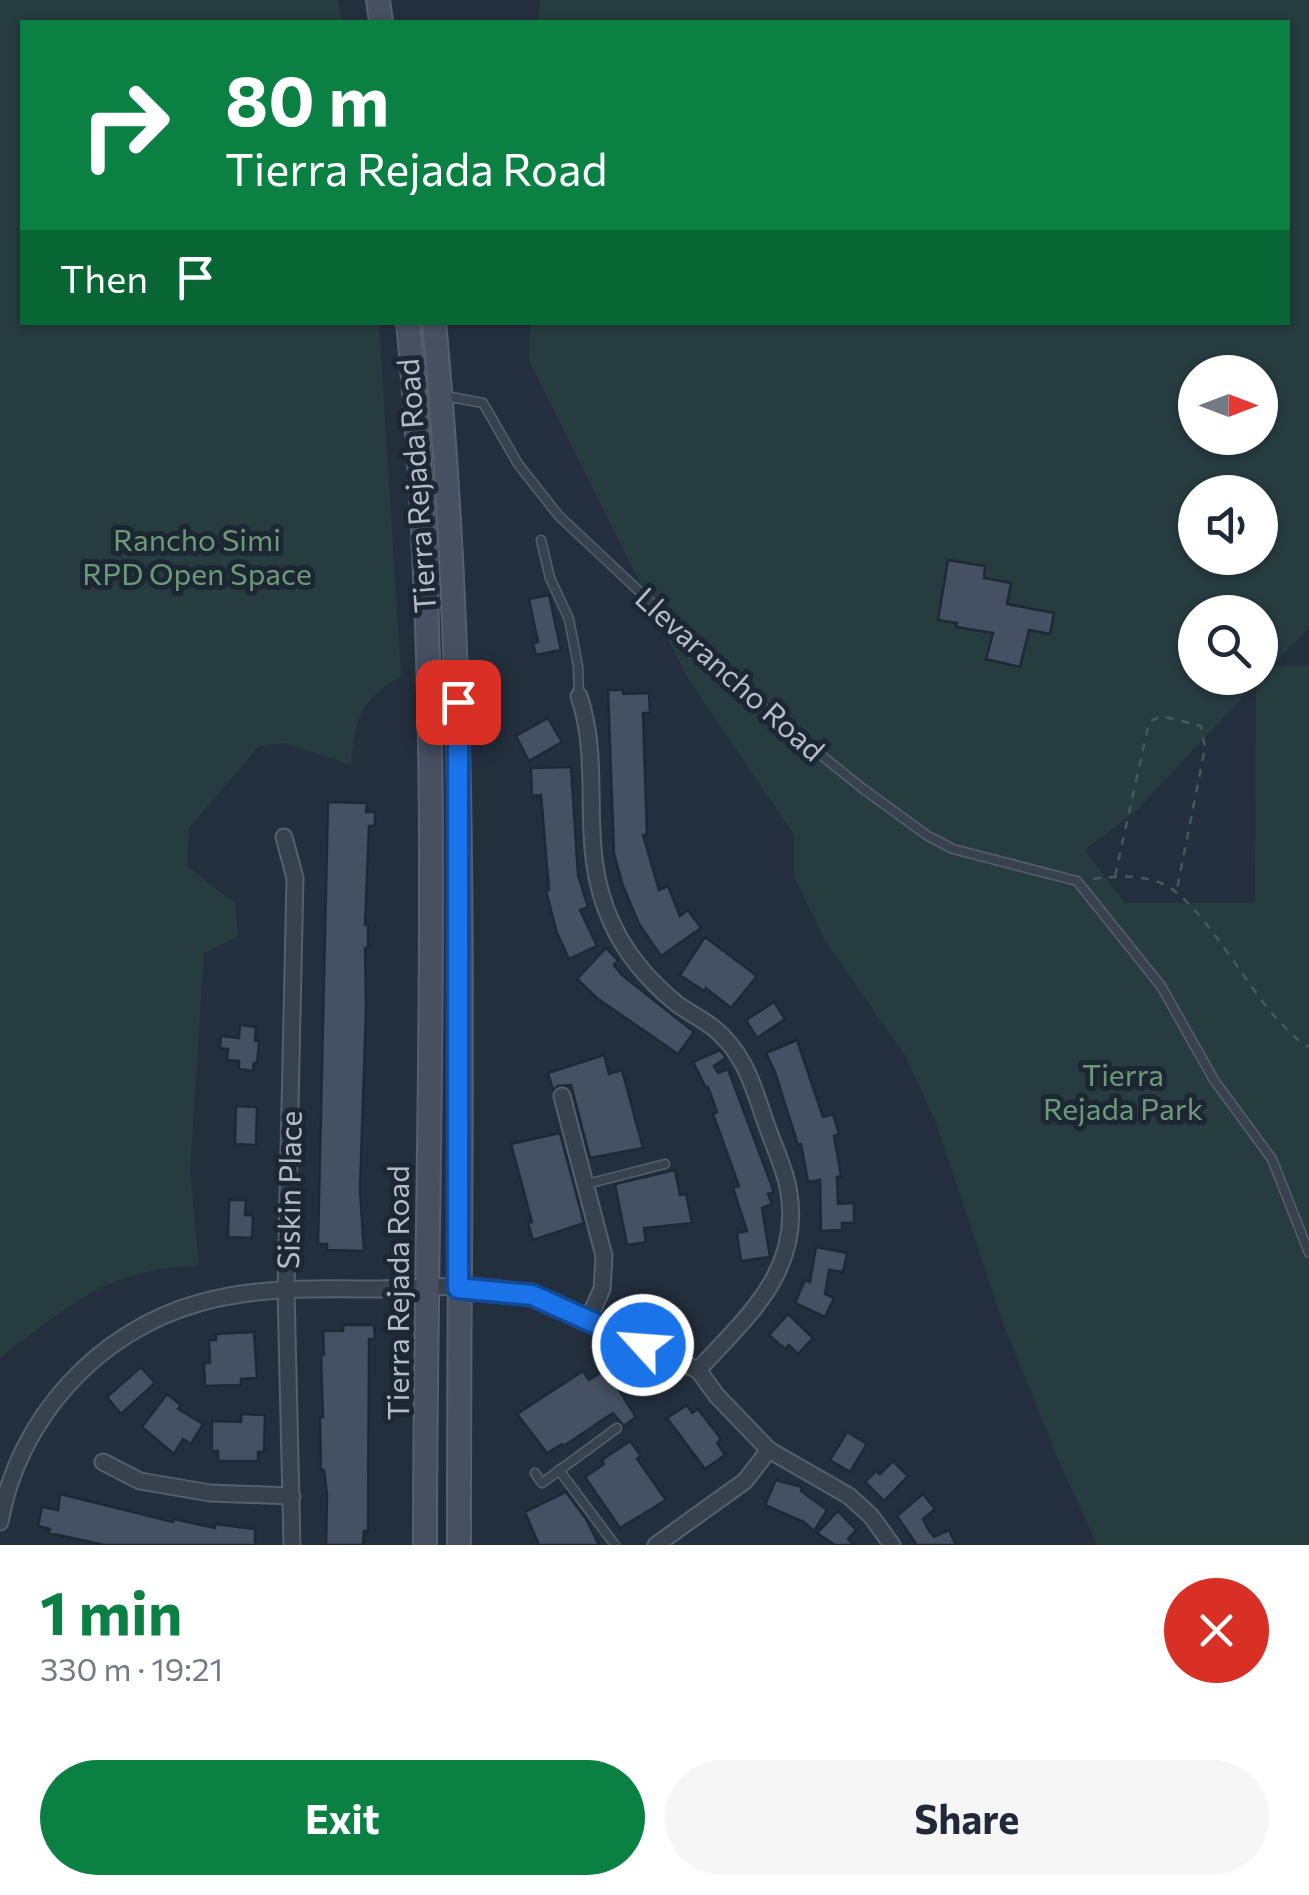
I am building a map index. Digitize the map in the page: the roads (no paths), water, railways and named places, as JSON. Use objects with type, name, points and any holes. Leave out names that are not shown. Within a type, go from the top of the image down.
[{"type":"main road","name":"Tierra Rejada Road","points":[[408,325],[428,634],[426,1545]]},
{"type":"main road","name":"Tierra Rejada Road","points":[[434,325],[454,591],[460,777],[459,1545]]},
{"type":"street","points":[[579,696],[588,723],[591,856],[612,923],[629,953],[652,980],[726,1040],[741,1060],[788,1185],[789,1239],[776,1279],[698,1370]]},
{"type":"street","name":"Siskin Place","points":[[284,837],[295,878],[286,1290],[292,1545]]},
{"type":"street","points":[[562,1096],[587,1184],[605,1272],[589,1318]]},
{"type":"street","points":[[0,1522],[16,1465],[35,1428],[60,1393],[89,1363],[122,1338],[159,1318],[198,1303],[286,1290],[458,1288],[532,1295],[698,1370],[769,1450],[848,1496],[871,1516],[892,1545]]},
{"type":"street","points":[[656,1545],[745,1481],[769,1450]]},
{"type":"street","points":[[102,1462],[140,1481],[210,1493],[292,1496]]},
{"type":"lane","name":"Llevarancho Road","points":[[441,396],[483,403],[518,464],[559,516],[769,712],[862,788],[928,836],[953,849],[1076,881],[1160,986],[1214,1080],[1272,1159],[1309,1252]]},
{"type":"lane","points":[[542,540],[550,578],[569,618],[579,696]]},
{"type":"lane","points":[[587,1184],[665,1164]]},
{"type":"lane","points":[[535,1473],[542,1482],[616,1428]]},
{"type":"lane","points":[[559,1470],[615,1545]]},
{"type":"park label","name":"Rancho Simi RPD Open Space","points":[[197,555]]},
{"type":"park label","name":"Tierra Rejada Park","points":[[1123,1090]]}]
